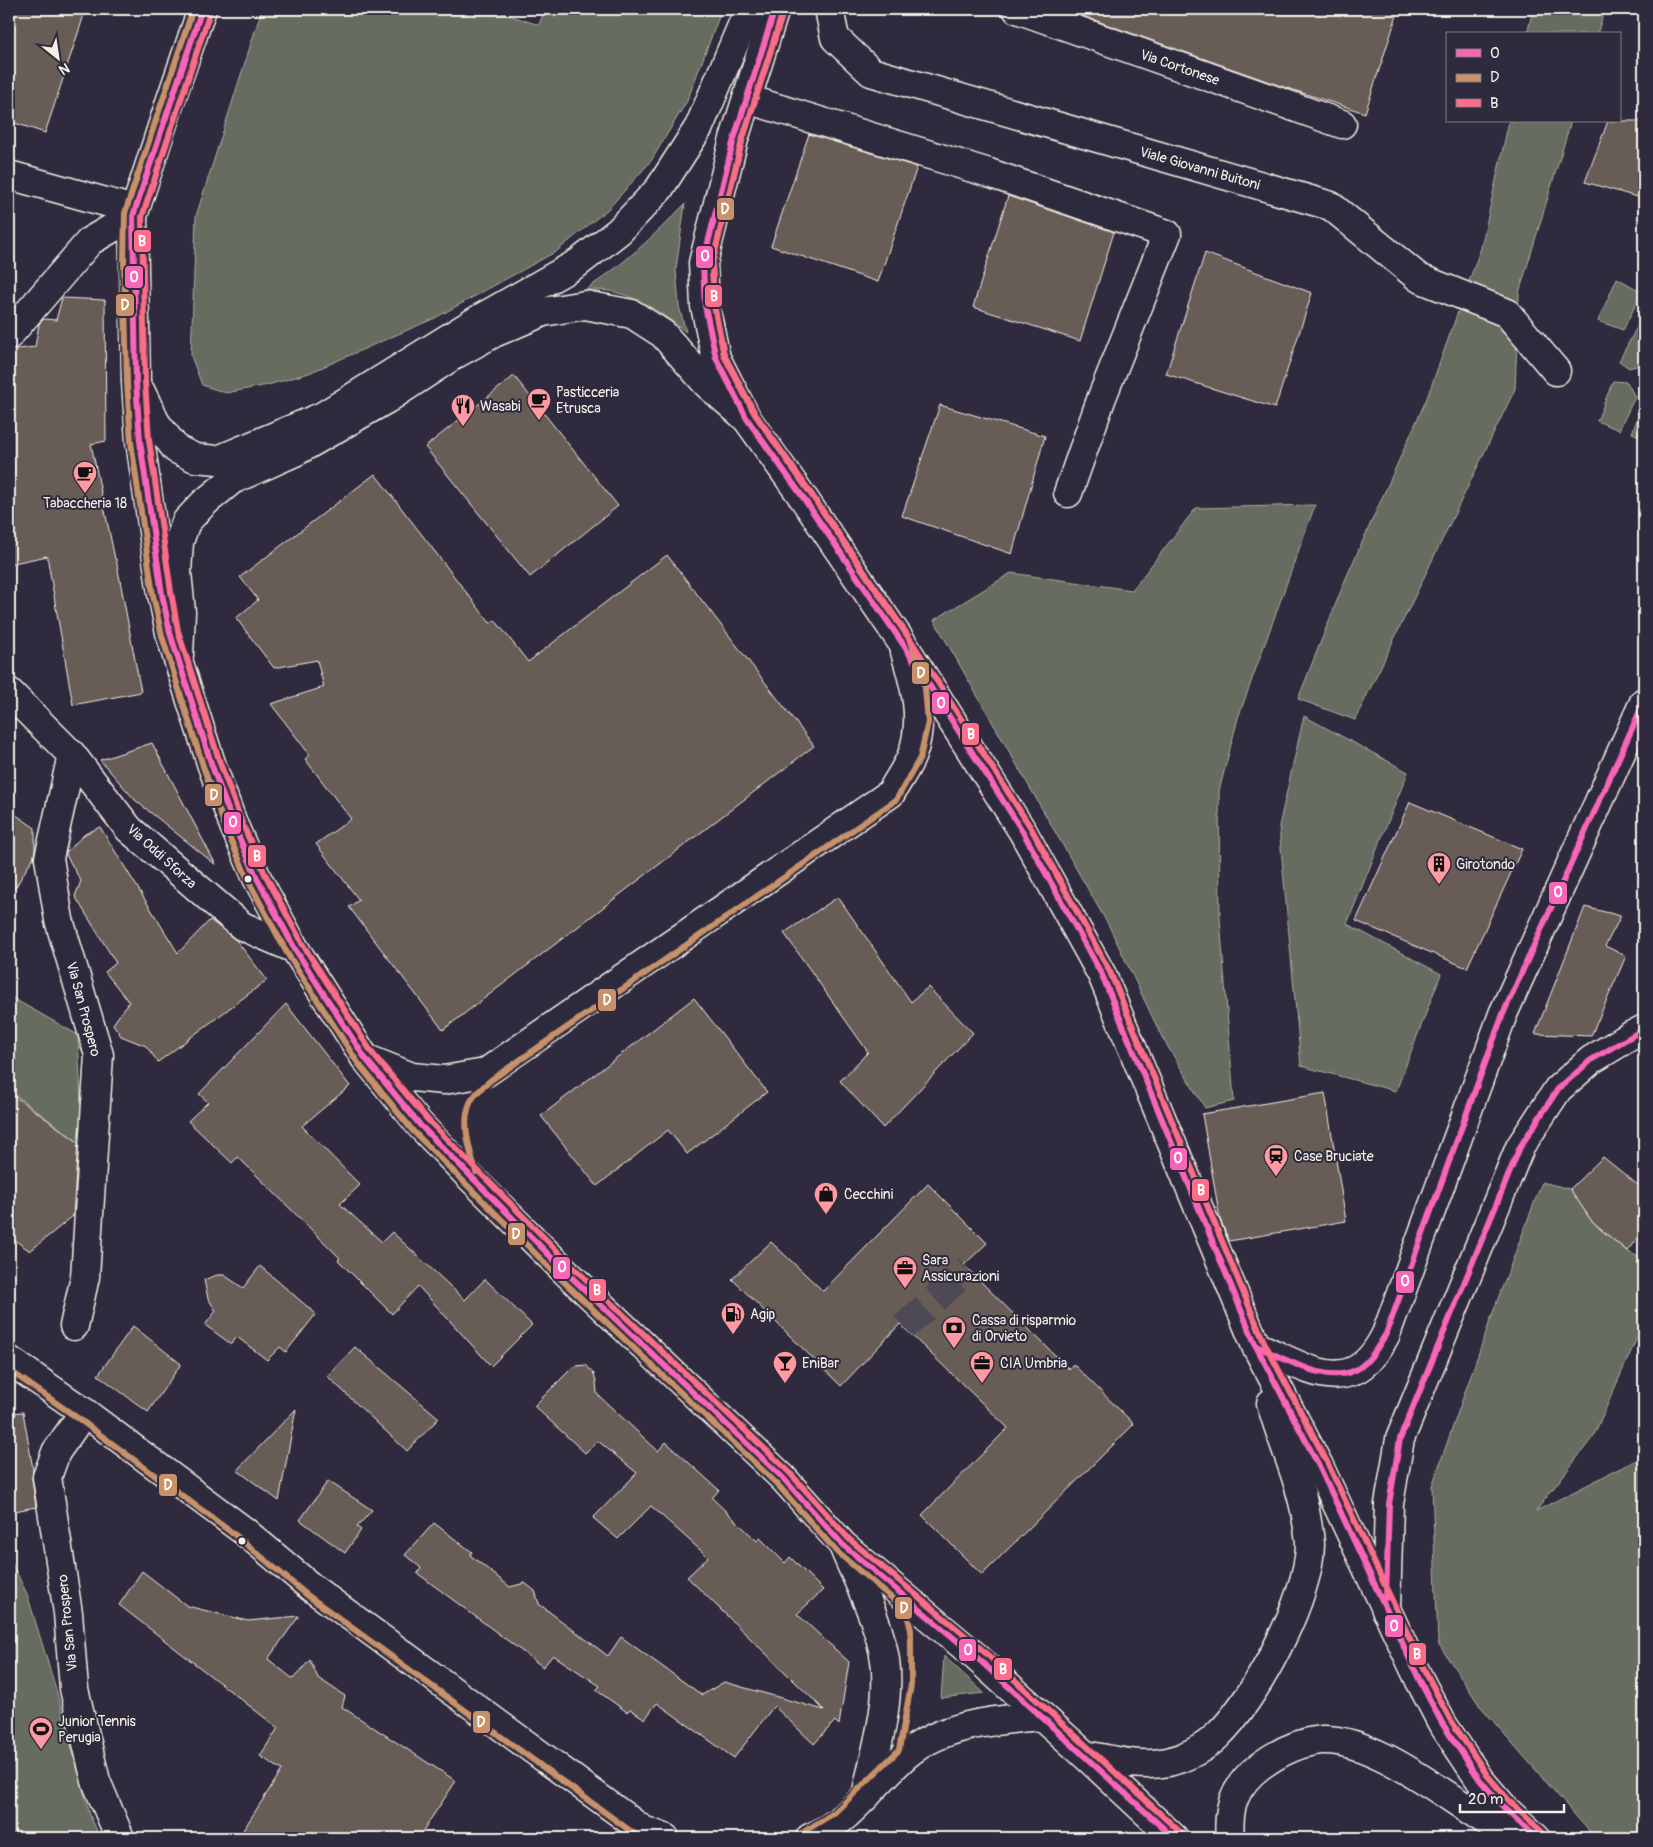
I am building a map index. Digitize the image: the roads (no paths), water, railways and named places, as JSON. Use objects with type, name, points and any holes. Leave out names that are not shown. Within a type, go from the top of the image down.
[{"type":"street","points":[[202,9],[134,216],[136,382],[140,441],[170,632],[212,766],[234,826],[257,878],[295,949],[365,1058],[420,1125],[567,1273],[783,1478],[843,1545],[974,1655],[1174,1838]]},
{"type":"street","points":[[136,382],[156,423],[176,449],[195,458],[218,460],[323,416],[482,318],[564,271],[619,231],[659,189],[699,127],[750,9]]},
{"type":"street","points":[[775,9],[734,139],[703,263],[705,306],[716,358],[747,419],[903,644],[1023,832],[1102,975],[1256,1346],[1319,1466],[1423,1688],[1442,1724],[1480,1780],[1506,1810],[1536,1838]]},
{"type":"street","name":"Viale Giovanni Buitoni","points":[[829,9],[835,38],[871,72],[1331,206],[1419,278],[1446,287],[1507,313],[1556,371]]},
{"type":"street","name":"Via Cortonese","points":[[1017,9],[1342,124]]},
{"type":"street","points":[[746,100],[989,173],[1167,234],[1106,388],[1068,492]]},
{"type":"street","points":[[9,175],[120,206],[134,216]]},
{"type":"street","points":[[9,335],[90,241],[134,216]]},
{"type":"street","points":[[179,663],[181,612],[177,572],[179,542],[186,522],[204,502],[232,480],[298,451],[387,399],[454,355],[494,333],[543,312],[585,304],[632,314],[663,334],[707,384],[747,419]]},
{"type":"street","points":[[365,1058],[412,1077],[444,1080],[485,1073],[891,793],[912,756],[919,721],[916,690],[903,644]]},
{"type":"street","name":"Via Oddi Sforza","points":[[9,692],[72,755],[129,829],[242,926],[295,949]]},
{"type":"street","points":[[1256,1346],[1300,1367],[1318,1373],[1335,1375],[1351,1372],[1366,1364],[1378,1350],[1386,1334],[1503,1014],[1644,702]]},
{"type":"street","name":"Via San Prospero","points":[[72,755],[49,858],[59,920],[99,1055],[85,1277],[74,1326]]},
{"type":"street","points":[[1386,1610],[1389,1504],[1400,1440],[1520,1147],[1558,1089],[1591,1060],[1644,1029]]},
{"type":"street","points":[[1085,1755],[1147,1764],[1168,1762],[1195,1752],[1216,1737],[1236,1716],[1274,1652],[1296,1608],[1306,1574],[1310,1544],[1305,1510],[1296,1473],[1275,1418],[1256,1346]]},
{"type":"street","points":[[9,1360],[84,1412],[244,1531],[312,1588],[643,1830],[665,1838]]},
{"type":"street","name":"Via San Prospero","points":[[84,1412],[56,1452],[47,1477],[68,1613],[74,1689],[96,1780],[120,1838]]},
{"type":"street","points":[[843,1545],[880,1636],[885,1660],[886,1683],[883,1713],[866,1796]]},
{"type":"street","points":[[810,1838],[839,1820],[908,1754],[937,1736],[963,1728],[1041,1716]]},
{"type":"street","points":[[1230,1838],[1231,1804],[1240,1784],[1275,1754],[1300,1744],[1324,1740],[1351,1744],[1375,1752],[1499,1828],[1525,1838]]},
{"type":"tunnel","points":[[904,1327],[968,1269]]},
{"type":"place","name":"Pasticceria Etrusca","points":[[539,421]]},
{"type":"place","name":"Wasabi","points":[[463,427]]},
{"type":"place","name":"Tabaccheria 18","points":[[85,494]]},
{"type":"place","name":"Girotondo","points":[[1439,885]]},
{"type":"place","name":"Case Bruciate","points":[[1276,1177]]},
{"type":"place","name":"Cecchini","points":[[826,1215]]},
{"type":"place","name":"Sara Assicurazioni","points":[[905,1289]]},
{"type":"place","name":"Agip","points":[[733,1335]]},
{"type":"place","name":"Cassa di risparmio di Orvieto","points":[[954,1349]]},
{"type":"place","name":"EniBar","points":[[785,1384]]},
{"type":"place","name":"CIA Umbria","points":[[982,1384]]},
{"type":"place","name":"Junior Tennis Perugia","points":[[41,1750]]}]
